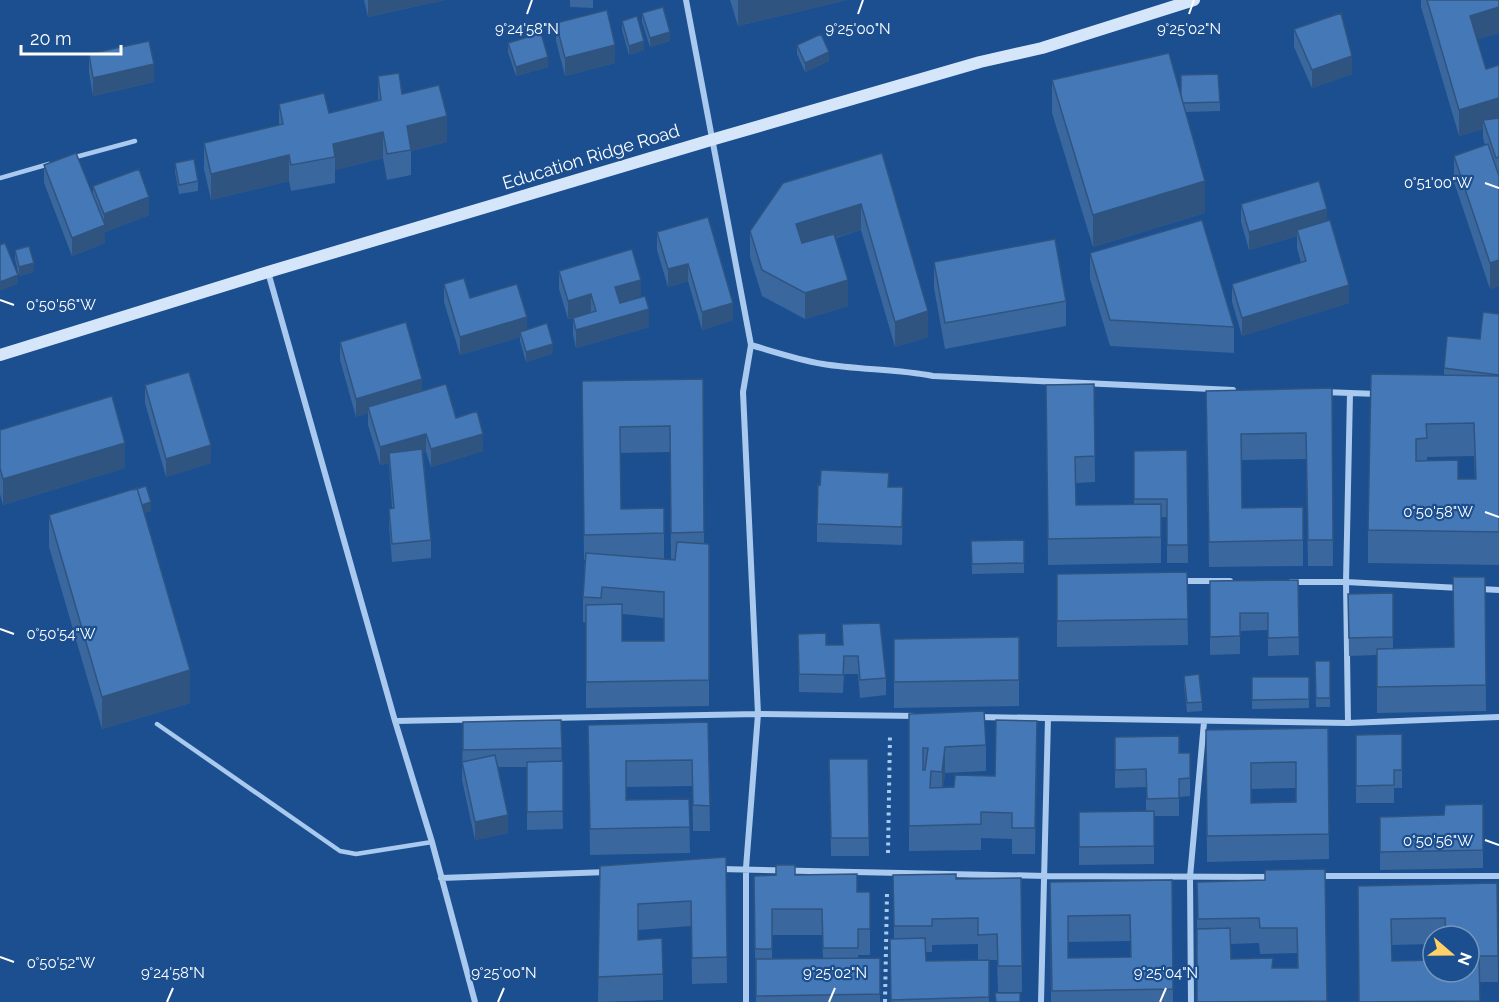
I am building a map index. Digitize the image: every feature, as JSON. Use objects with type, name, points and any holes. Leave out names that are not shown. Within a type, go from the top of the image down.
[{"type":"street","points":[[686,0],[751,345],[743,392],[758,714],[747,868],[746,1002]]},
{"type":"street","name":"Education Ridge Road","points":[[0,355],[268,272],[711,140],[980,62],[1042,48],[1194,0]]},
{"type":"street","points":[[268,272],[395,721],[432,842],[475,1002]]},
{"type":"street","points":[[751,345],[821,364],[870,370],[900,370],[933,376],[1236,390]]},
{"type":"street","points":[[1316,392],[1384,394]]},
{"type":"street","points":[[1348,723],[1346,582],[1350,393]]},
{"type":"street","points":[[1176,581],[1233,581]]},
{"type":"street","points":[[1278,582],[1346,582],[1464,588]]},
{"type":"street","points":[[1476,589],[1499,590]]},
{"type":"street","points":[[395,721],[758,714],[924,716]]},
{"type":"street","points":[[969,717],[1348,723],[1499,717]]},
{"type":"street","points":[[1041,1002],[1046,876],[1048,718]]},
{"type":"street","points":[[1191,1002],[1190,878],[1204,722]]},
{"type":"street","points":[[711,869],[1190,878],[1281,876]]},
{"type":"street","points":[[441,878],[617,872]]},
{"type":"street","points":[[1315,876],[1499,876]]},
{"type":"lane","points":[[67,159],[135,141]]},
{"type":"lane","points":[[0,178],[56,162]]},
{"type":"lane","points":[[157,724],[340,851],[356,854],[432,842]]},
{"type":"building","points":[[1427,0],[1499,0],[1499,7],[1470,16],[1486,69],[1499,65],[1499,98],[1459,110]]},
{"type":"building","points":[[663,7],[670,32],[650,38],[642,13]]},
{"type":"building","points":[[607,10],[615,45],[565,58],[556,23]]},
{"type":"building","points":[[1341,13],[1352,56],[1312,70],[1294,29]]},
{"type":"building","points":[[637,16],[644,41],[629,46],[622,21]]},
{"type":"building","points":[[541,33],[548,57],[516,67],[508,43]]},
{"type":"building","points":[[821,34],[829,52],[805,63],[797,45]]},
{"type":"building","points":[[149,41],[154,64],[93,78],[89,54]]},
{"type":"building","points":[[1169,53],[1205,181],[1093,215],[1052,80]]},
{"type":"building","points":[[399,73],[402,94],[439,85],[447,116],[407,126],[411,150],[387,154],[383,132],[333,144],[335,157],[291,165],[289,155],[211,174],[204,143],[283,124],[279,104],[324,93],[329,113],[381,100],[378,76]]},
{"type":"building","points":[[1218,74],[1220,102],[1183,103],[1181,75]]},
{"type":"building","points":[[1499,118],[1499,157],[1496,158],[1483,120]]},
{"type":"building","points":[[1488,144],[1499,176],[1499,260],[1490,263],[1454,156]]},
{"type":"building","points":[[76,153],[105,225],[72,238],[44,165]]},
{"type":"building","points":[[882,153],[928,311],[895,322],[861,204],[796,224],[802,243],[834,234],[848,280],[805,293],[762,270],[750,231],[783,183]]},
{"type":"building","points":[[194,159],[198,181],[179,185],[175,163]]},
{"type":"building","points":[[139,169],[149,197],[104,214],[93,186]]},
{"type":"building","points":[[1319,181],[1327,209],[1249,232],[1241,204]]},
{"type":"building","points":[[708,217],[733,303],[702,312],[688,264],[668,269],[657,232]]},
{"type":"building","points":[[1202,220],[1234,327],[1110,320],[1090,253]]},
{"type":"building","points":[[1330,220],[1349,285],[1242,318],[1232,284],[1306,261],[1297,230]]},
{"type":"building","points":[[1055,239],[1066,301],[945,323],[934,262]]},
{"type":"building","points":[[5,243],[18,275],[0,282],[0,245]]},
{"type":"building","points":[[29,246],[34,263],[19,267],[15,250]]},
{"type":"building","points":[[632,249],[641,280],[615,287],[620,303],[645,296],[649,309],[576,330],[573,318],[596,311],[591,294],[568,301],[559,271]]},
{"type":"building","points":[[464,278],[470,298],[517,284],[527,317],[460,337],[444,284]]},
{"type":"building","points":[[1483,312],[1499,314],[1499,375],[1444,368],[1447,336],[1480,339]]},
{"type":"building","points":[[406,322],[422,379],[356,399],[340,342]]},
{"type":"building","points":[[547,323],[553,344],[526,352],[520,332]]},
{"type":"building","points":[[189,372],[211,445],[166,459],[145,385]]},
{"type":"building","points":[[1371,374],[1499,376],[1499,532],[1368,530]],"holes":[[[1474,423],[1476,479],[1458,479],[1458,460],[1416,461],[1416,439],[1427,438],[1426,424]]]},
{"type":"building","points":[[703,379],[704,532],[671,533],[670,426],[620,427],[621,509],[664,508],[664,533],[584,535],[582,381]]},
{"type":"building","points":[[446,384],[456,418],[477,411],[483,434],[431,449],[426,434],[380,447],[368,407]]},
{"type":"building","points":[[1094,384],[1095,456],[1075,457],[1076,505],[1161,504],[1161,537],[1048,539],[1046,385]]},
{"type":"building","points":[[1332,388],[1333,540],[1308,540],[1306,433],[1241,434],[1242,508],[1303,507],[1303,540],[1209,542],[1206,391]]},
{"type":"building","points":[[112,396],[125,443],[3,479],[0,468],[0,430]]},
{"type":"building","points":[[422,449],[431,540],[392,544],[389,509],[394,508],[389,453]]},
{"type":"building","points":[[1187,450],[1188,545],[1167,545],[1167,499],[1134,499],[1134,451]]},
{"type":"building","points":[[821,470],[889,473],[888,487],[903,487],[902,527],[817,524],[818,484],[820,485]]},
{"type":"building","points":[[146,486],[151,502],[142,505],[137,489]]},
{"type":"building","points":[[137,488],[190,670],[102,697],[49,515]]},
{"type":"building","points":[[1024,540],[1024,563],[972,564],[971,541]]},
{"type":"building","points":[[677,542],[709,544],[709,680],[586,682],[586,605],[622,604],[622,641],[664,641],[664,592],[602,587],[601,598],[583,597],[586,553],[675,560]]},
{"type":"building","points":[[1187,572],[1188,619],[1057,621],[1057,574]]},
{"type":"building","points":[[1453,577],[1485,577],[1486,685],[1377,687],[1377,649],[1454,647]]},
{"type":"building","points":[[1298,580],[1299,637],[1268,638],[1268,613],[1240,613],[1240,636],[1210,637],[1210,581]]},
{"type":"building","points":[[1393,593],[1393,637],[1349,638],[1348,594]]},
{"type":"building","points":[[880,623],[886,678],[860,680],[858,656],[844,656],[843,675],[799,674],[798,634],[826,633],[826,645],[843,645],[842,624]]},
{"type":"building","points":[[1019,637],[1019,680],[894,682],[894,639]]},
{"type":"building","points":[[1315,661],[1330,661],[1330,698],[1316,698]]},
{"type":"building","points":[[1199,674],[1202,702],[1187,703],[1184,676]]},
{"type":"building","points":[[1252,677],[1309,677],[1309,699],[1252,700]]},
{"type":"building","points":[[984,711],[986,745],[945,747],[942,772],[931,771],[930,788],[954,787],[955,775],[995,776],[996,720],[1037,721],[1035,828],[1012,828],[1012,813],[981,812],[981,824],[909,826],[909,714]],"holes":[[[923,748],[928,748],[925,770],[923,770]]]},
{"type":"building","points":[[561,720],[562,748],[463,750],[463,722]]},
{"type":"building","points":[[708,722],[710,806],[693,805],[692,760],[626,761],[626,800],[689,799],[690,827],[590,829],[588,725]]},
{"type":"building","points":[[1328,728],[1329,834],[1207,836],[1206,730]],"holes":[[[1296,762],[1296,802],[1251,803],[1251,763]]]},
{"type":"building","points":[[1402,734],[1402,770],[1394,770],[1394,785],[1356,786],[1356,735]]},
{"type":"building","points":[[1179,736],[1179,753],[1190,753],[1190,778],[1179,779],[1179,798],[1147,799],[1146,769],[1115,770],[1115,737]]},
{"type":"building","points":[[495,755],[508,815],[475,822],[462,762]]},
{"type":"building","points":[[829,759],[868,759],[869,838],[831,838]]},
{"type":"building","points":[[563,761],[563,811],[527,812],[527,762]]},
{"type":"building","points":[[1483,804],[1483,850],[1380,852],[1380,817],[1444,815],[1445,805]]},
{"type":"building","points":[[1154,811],[1154,846],[1079,847],[1079,812]]},
{"type":"building","points":[[726,857],[727,957],[692,958],[691,901],[638,904],[638,940],[662,938],[663,974],[598,977],[600,866]]},
{"type":"building","points":[[776,865],[795,865],[795,875],[857,874],[857,892],[870,892],[870,929],[858,929],[858,948],[823,948],[822,909],[772,909],[772,949],[755,949],[754,876],[776,875]]},
{"type":"building","points":[[1325,869],[1327,1001],[1197,1002],[1197,929],[1230,928],[1231,959],[1273,958],[1272,968],[1298,968],[1297,928],[1260,928],[1259,918],[1198,919],[1197,882],[1265,880],[1265,870]]},
{"type":"building","points":[[956,874],[956,879],[1021,878],[1022,966],[998,966],[997,934],[978,935],[978,918],[932,919],[932,926],[894,926],[893,875]]},
{"type":"building","points":[[1172,880],[1173,989],[1052,991],[1050,882]],"holes":[[[1130,915],[1131,957],[1068,958],[1068,916]]]},
{"type":"building","points":[[1497,883],[1498,956],[1481,956],[1481,924],[1445,924],[1445,918],[1391,919],[1392,961],[1421,960],[1421,984],[1480,984],[1480,1001],[1359,1002],[1358,886]]},
{"type":"building","points":[[925,938],[926,961],[989,960],[989,997],[891,1000],[890,939]]},
{"type":"building","points":[[880,958],[880,994],[756,996],[756,959]]},
{"type":"building","points":[[995,993],[1020,993],[1020,1002],[996,1002]]}]
